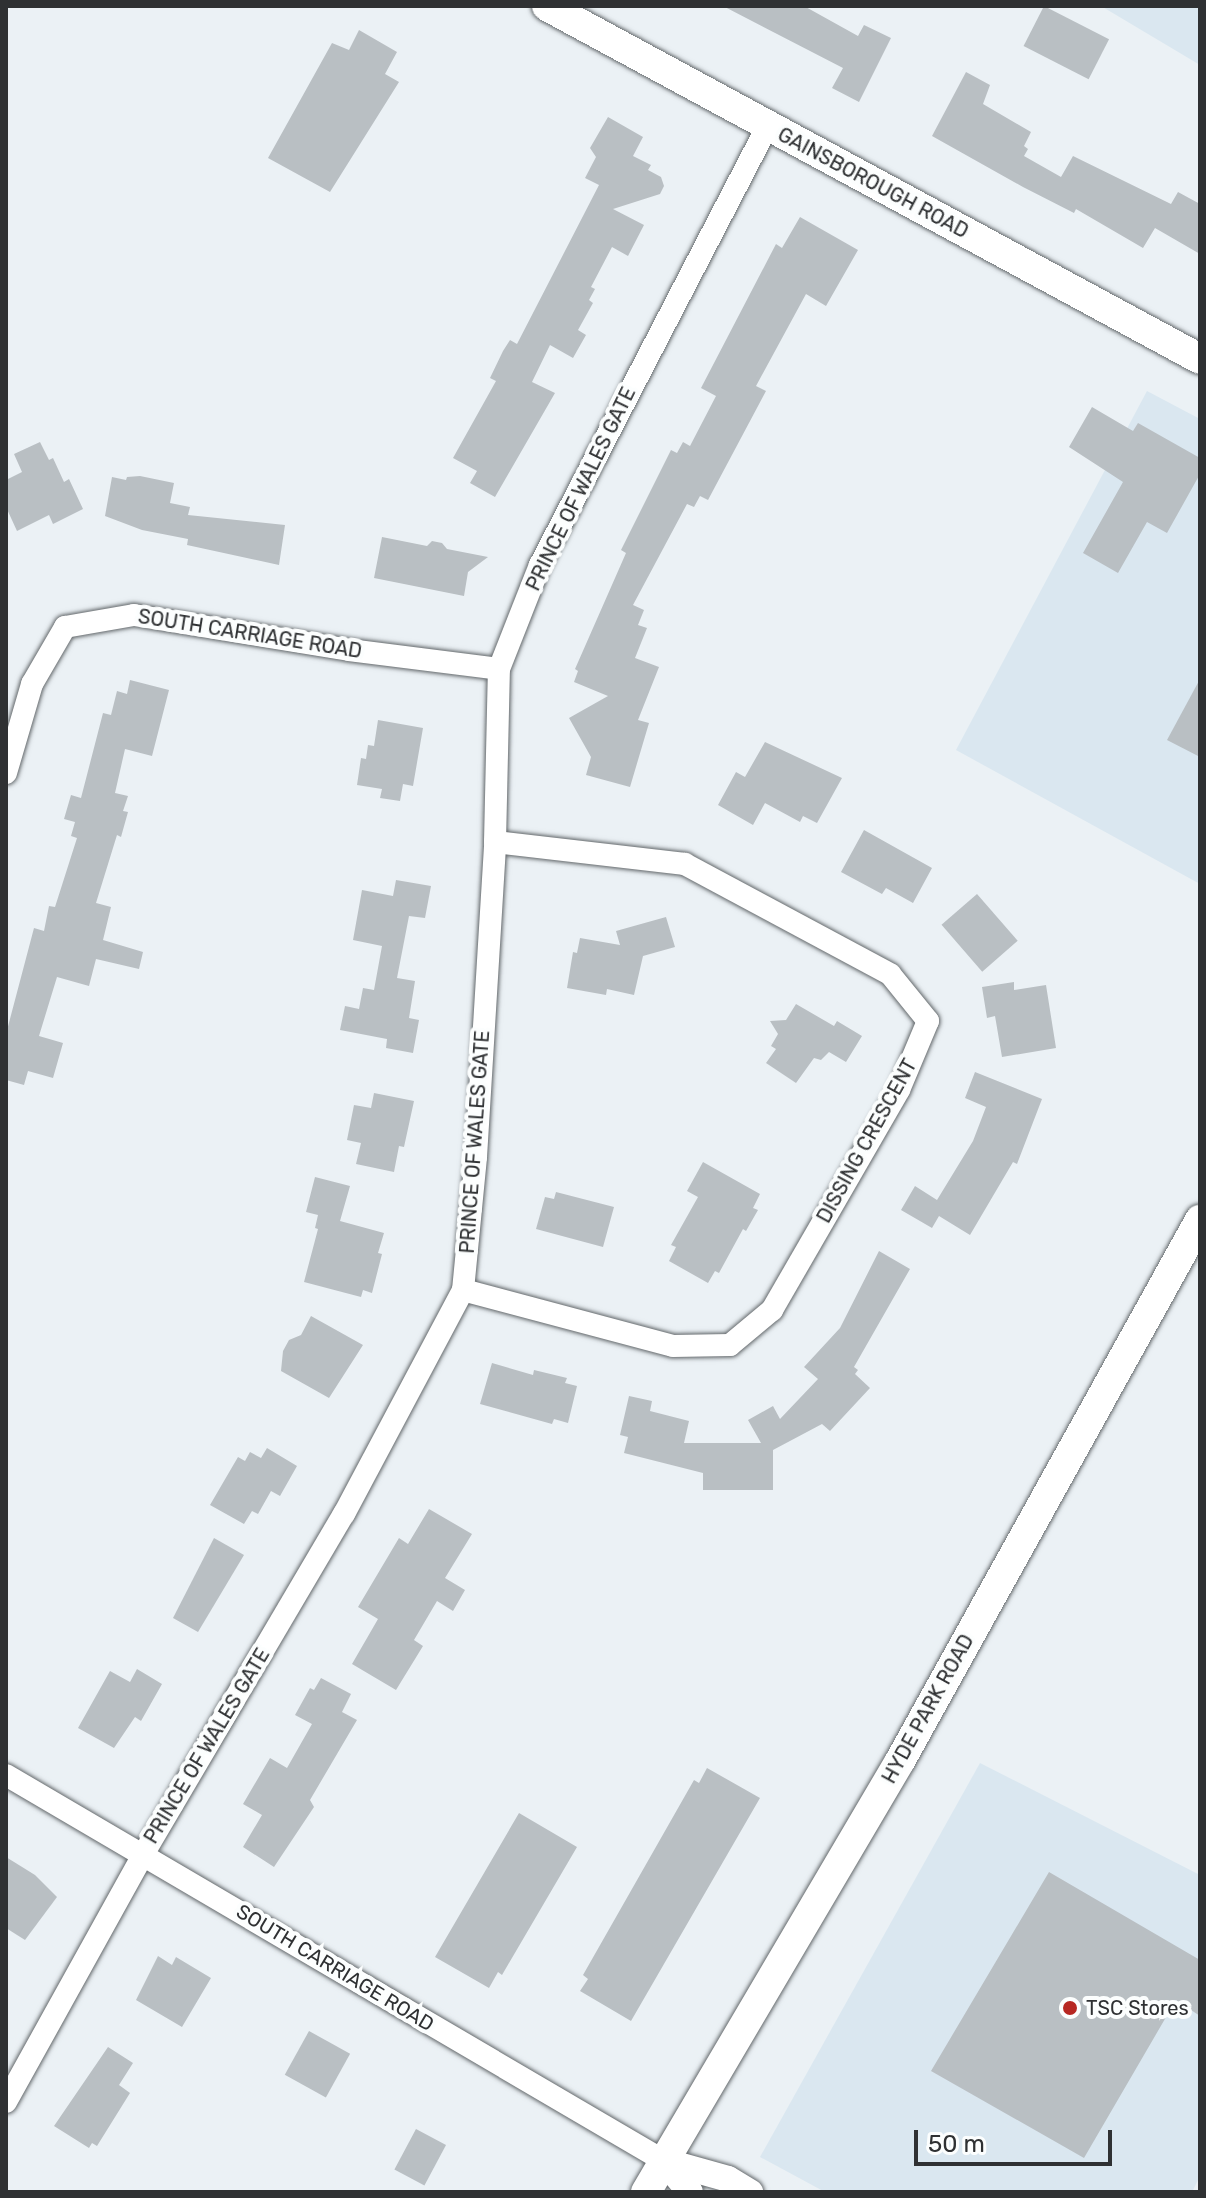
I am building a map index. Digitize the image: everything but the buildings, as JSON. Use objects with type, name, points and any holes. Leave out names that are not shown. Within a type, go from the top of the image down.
[{"type":"main road","name":"GAINSBOROUGH ROAD","points":[[547,6],[1200,359]]},
{"type":"main road","name":"HYDE PARK ROAD","points":[[646,2192],[900,1761],[1200,1220]]},
{"type":"street","name":"PRINCE OF WALES GATE","points":[[6,2102],[144,1853],[344,1514],[463,1290],[476,1157],[495,842],[499,669],[540,565],[768,126]]},
{"type":"street","name":"SOUTH CARRIAGE ROAD","points":[[6,773],[32,684],[65,627],[134,615],[349,650],[499,669]]},
{"type":"street","name":"DISSING CRESCENT","points":[[463,1290],[673,1346],[730,1345],[772,1310],[899,1090],[928,1021],[890,974],[685,864],[495,842]]},
{"type":"street","name":"SOUTH CARRIAGE ROAD","points":[[6,1775],[144,1853],[503,2070],[664,2161],[728,2179],[750,2192]]},
{"type":"street","name":"SOUTH CARRIAGE ROAD","points":[[664,2161],[690,2192]]},
{"type":"shaded area","points":[[1101,6],[1200,6],[1200,65]]},
{"type":"shaded area","points":[[1147,391],[1200,419],[1200,884],[956,750]]},
{"type":"shaded area","points":[[980,1763],[1200,1875],[1200,2176],[1192,2192],[825,2192],[760,2157]]},
{"type":"place","name":"TSC Stores","points":[[1070,2008]]}]
